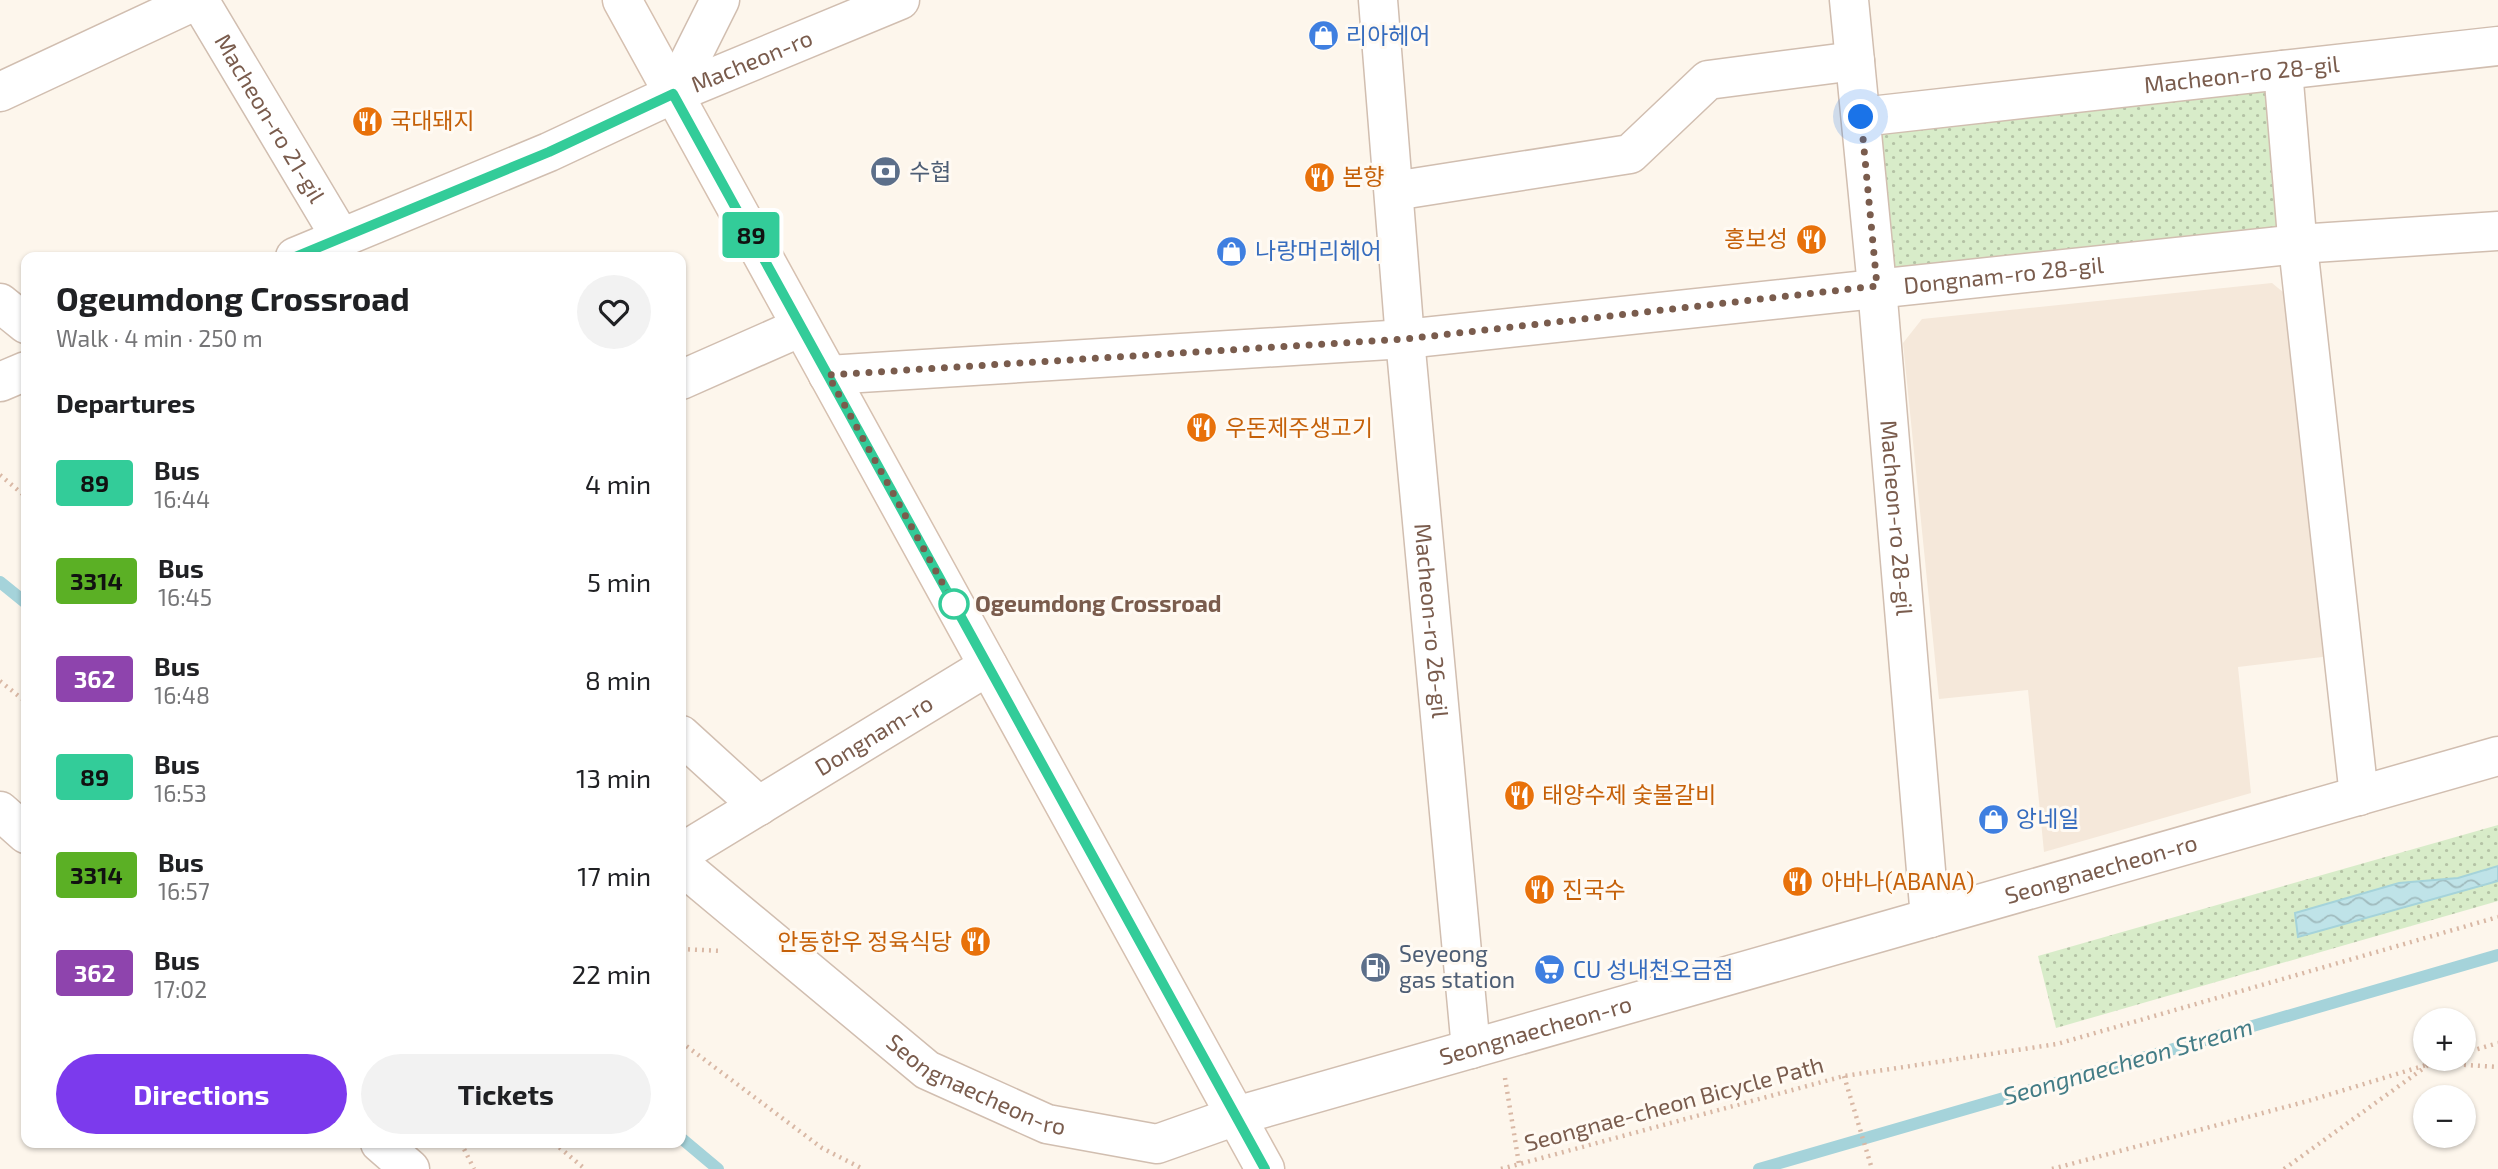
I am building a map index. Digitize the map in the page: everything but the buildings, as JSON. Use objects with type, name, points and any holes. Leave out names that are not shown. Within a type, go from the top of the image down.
[{"type":"street","name":"Macheon-ro 21-gil","points":[[0,92],[198,0],[341,238]]},
{"type":"street","points":[[622,0],[1265,1169]]},
{"type":"street","points":[[673,94],[720,0]]},
{"type":"street","name":"Macheon-ro","points":[[307,252],[549,152],[673,94],[900,0]]},
{"type":"street","name":"Macheon-ro 26-gil","points":[[1378,0],[1405,339],[1485,1045]]},
{"type":"street","name":"Macheon-ro 28-gil","points":[[1849,0],[1877,286],[1930,918]]},
{"type":"street","name":"Macheon-ro 28-gil","points":[[1861,117],[2498,46]]},
{"type":"street","points":[[1394,191],[1630,154],[1708,80],[1855,61]]},
{"type":"street","points":[[2283,70],[2298,244],[2359,796]]},
{"type":"street","name":"Dongnam-ro 28-gil","points":[[828,375],[1405,339],[1877,286],[2298,244],[2498,231]]},
{"type":"street","points":[[0,303],[21,320]]},
{"type":"street","points":[[686,378],[801,327]]},
{"type":"street","points":[[0,382],[21,373]]},
{"type":"street","name":"Dongnam-ro","points":[[686,850],[988,666]]},
{"type":"street","points":[[686,740],[759,806]]},
{"type":"street","name":"Seongnaecheon-ro","points":[[686,869],[927,1070],[1047,1124],[1157,1144],[1236,1116],[2498,756]]},
{"type":"street","points":[[0,811],[21,830]]},
{"type":"street","points":[[386,1148],[410,1169]]},
{"type":"path","points":[[0,475],[21,493]]},
{"type":"path","points":[[0,681],[21,698]]},
{"type":"path","points":[[1844,1076],[2057,1044],[2498,917]]},
{"type":"path","points":[[2476,1049],[2498,1043]]},
{"type":"path","points":[[1485,1045],[1519,1164]]},
{"type":"path","points":[[686,1046],[822,1148],[863,1169]]},
{"type":"path","points":[[2476,1066],[2498,1067]]},
{"type":"path","points":[[2052,1169],[2308,1101],[2413,1069]]},
{"type":"path","points":[[2284,1169],[2421,1071]]},
{"type":"path","name":"Seongnae-cheon Bicycle Path","points":[[1501,1169],[1844,1076],[1872,1169]]},
{"type":"path","points":[[464,1148],[474,1169]]},
{"type":"path","points":[[560,1148],[585,1169]]},
{"type":"shaded area","points":[[2272,283],[2295,302],[2331,656],[2238,667],[2251,793],[2044,852],[2028,690],[1939,699],[1903,343],[1922,319]]},
{"type":"green space","points":[[2283,80],[2297,237],[1885,277],[1874,128]]},
{"type":"green space","points":[[2498,825],[2498,901],[2056,1028],[2038,956]]},
{"type":"water","points":[[2498,866],[2498,881],[2298,937],[2295,913],[2399,883],[2458,878]]},
{"type":"waterway","name":"Seongnaecheon Stream","points":[[0,582],[21,599]]},
{"type":"waterway","name":"Seongnaecheon Stream","points":[[1759,1169],[2498,955]]},
{"type":"waterway","name":"Seongnaecheon Stream","points":[[686,1142],[718,1169]]},
{"type":"bus line","name":"89","points":[[307,252],[549,152],[673,94],[1265,1169]]},
{"type":"place","name":"리아헤어","points":[[1323,36]]},
{"type":"place","name":"국대돼지","points":[[367,121]]},
{"type":"place","name":"수협","points":[[886,172]]},
{"type":"place","name":"본향","points":[[1319,177]]},
{"type":"place","name":"홍보성","points":[[1811,239]]},
{"type":"place","name":"나랑머리헤어","points":[[1232,251]]},
{"type":"place","name":"우돈제주생고기","points":[[1202,428]]},
{"type":"place","name":"Ogeumdong Crossroad","points":[[954,604]]},
{"type":"place","name":"태양수제 숯불갈비","points":[[1519,795]]},
{"type":"place","name":"앙네일","points":[[1993,819]]},
{"type":"place","name":"아바나(ABANA)","points":[[1798,882]]},
{"type":"place","name":"진국수","points":[[1539,890]]},
{"type":"place","name":"안동한우 정육식당","points":[[975,942]]},
{"type":"place","name":"Seyeong gas station","points":[[1376,967]]},
{"type":"place","name":"CU 성내천오금점","points":[[1550,970]]},
{"type":"route","points":[[954,604],[828,375],[1405,339],[1877,286],[1861,117]]}]
